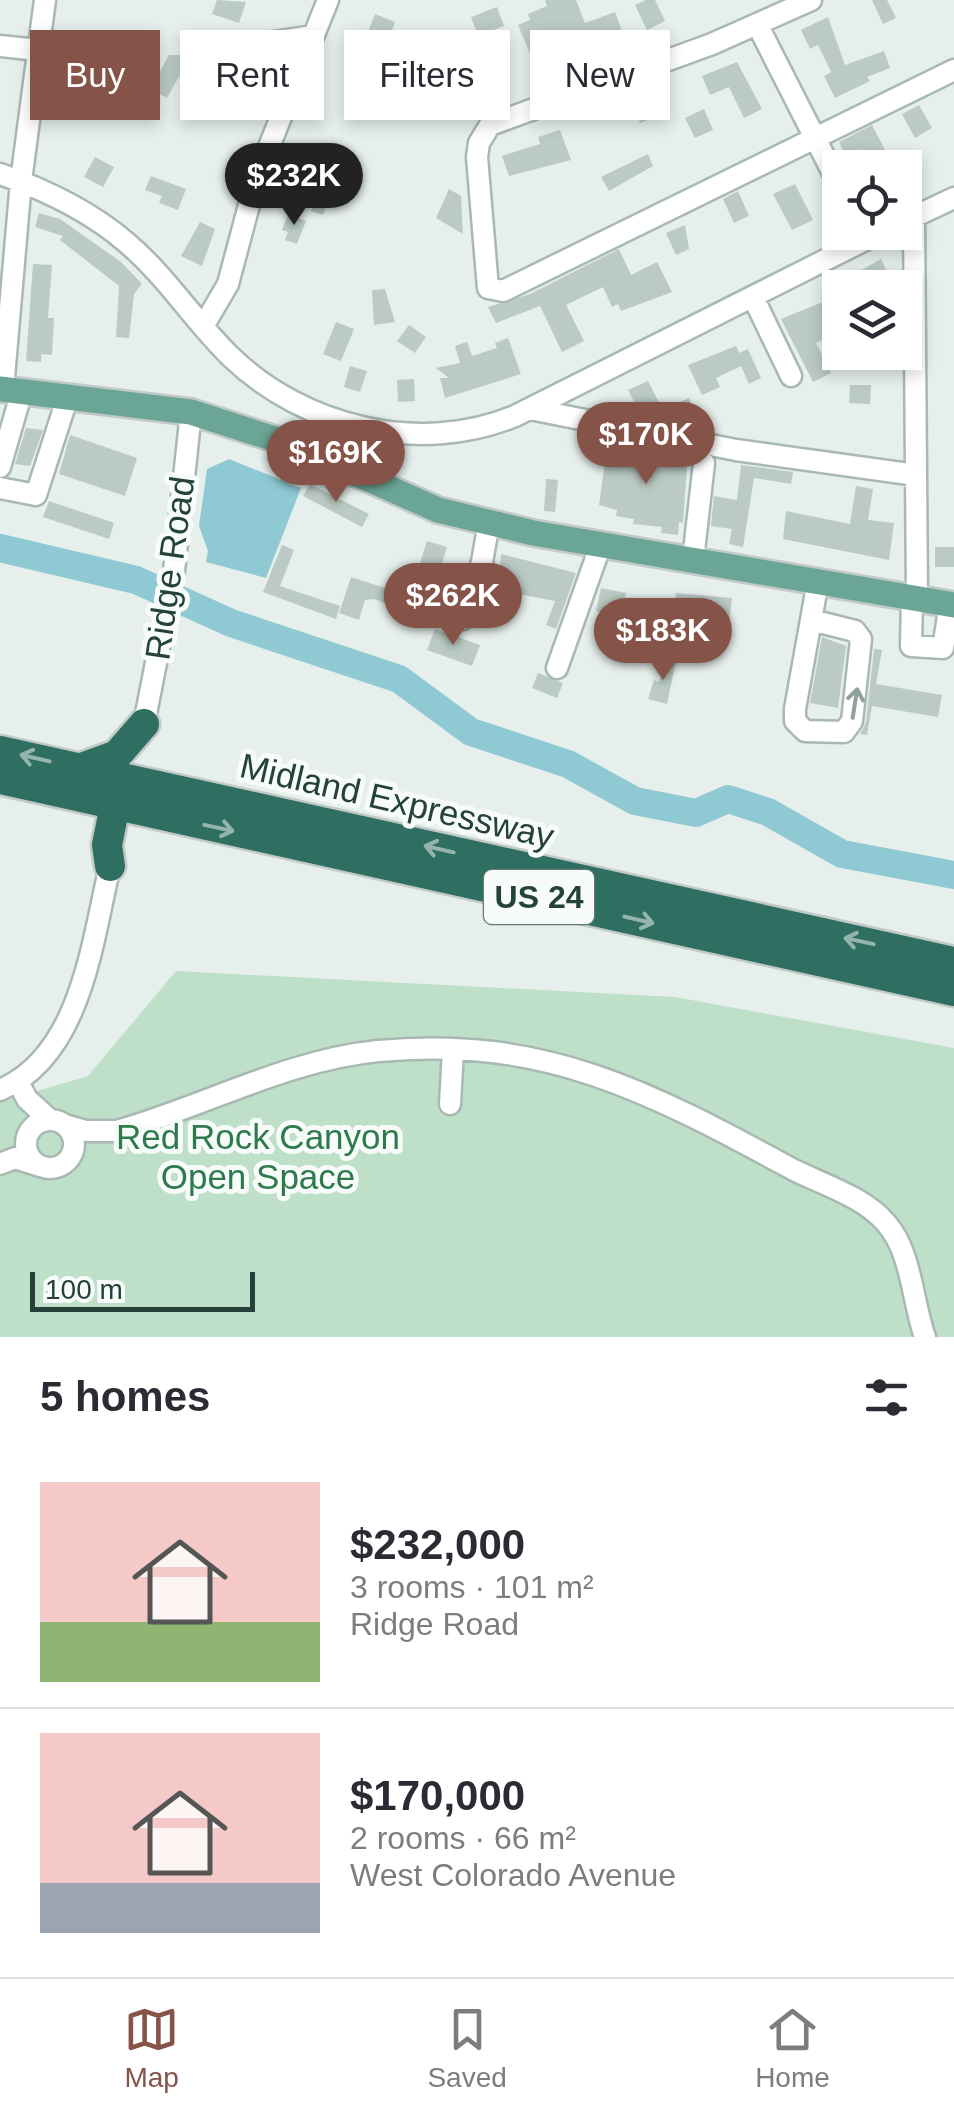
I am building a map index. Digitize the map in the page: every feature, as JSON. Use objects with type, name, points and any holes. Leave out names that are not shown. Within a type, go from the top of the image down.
[{"type":"highway","points":[[138,779],[144,724]]},
{"type":"highway","points":[[69,780],[118,755],[144,724]]},
{"type":"highway","name":"Midland Expressway","points":[[0,751],[69,780],[115,805],[178,805],[954,962]]},
{"type":"highway","name":"Midland Expressway","points":[[0,779],[138,779],[178,805],[954,991]]},
{"type":"highway","points":[[110,866],[107,845],[115,805]]},
{"type":"highway","points":[[110,866],[137,830],[178,805]]},
{"type":"main road","points":[[8,390],[191,412],[287,443],[438,510],[489,522],[952,604]]},
{"type":"street","points":[[41,30],[45,0]]},
{"type":"street","points":[[316,30],[328,0]]},
{"type":"street","points":[[767,0],[762,24],[822,150]]},
{"type":"street","points":[[811,0],[762,24],[490,125],[479,143],[477,157],[484,278],[488,288],[496,290],[954,70]]},
{"type":"street","points":[[0,46],[30,49]]},
{"type":"street","points":[[0,467],[8,390],[6,274],[30,112]]},
{"type":"street","points":[[204,325],[228,284],[256,179],[280,120]]},
{"type":"street","points":[[0,174],[106,226],[152,265],[231,357],[269,387],[320,412],[367,428],[447,435],[492,426],[842,250]]},
{"type":"street","points":[[922,213],[954,198]]},
{"type":"street","points":[[910,250],[916,475],[910,646],[943,648],[952,604]]},
{"type":"street","points":[[753,297],[791,376]]},
{"type":"street","points":[[0,488],[36,495],[68,396]]},
{"type":"street","points":[[530,409],[736,450],[916,475]]},
{"type":"street","name":"Ridge Road","points":[[144,724],[174,571],[191,412]]},
{"type":"street","points":[[693,560],[704,463]]},
{"type":"street","points":[[463,619],[482,562],[489,522]]},
{"type":"street","points":[[557,668],[600,544]]},
{"type":"street","points":[[811,620],[855,632],[862,639],[852,721],[844,732],[805,731],[795,721],[795,709],[818,581]]},
{"type":"street","points":[[15,1090],[42,1062],[67,1018],[88,959],[110,866]]},
{"type":"street","points":[[450,1104],[453,1050]]},
{"type":"street","points":[[0,1160],[15,1158],[57,1167],[73,1151],[104,1133],[178,1112],[310,1064],[378,1051],[453,1050],[536,1057],[612,1078],[669,1103],[874,1212],[900,1247],[925,1337]]},
{"type":"street","points":[[15,1090],[73,1136],[73,1151]]},
{"type":"street","points":[[15,1090],[26,1143],[41,1166]]},
{"type":"street","points":[[0,1160],[26,1143],[36,1124],[58,1122],[104,1133]]},
{"type":"green space","name":"Red Rock Canyon Open Space","points":[[176,971],[675,997],[954,1048],[954,1337],[0,1337],[0,1102],[88,1076]]},
{"type":"water","points":[[229,459],[301,488],[266,578],[206,562],[208,551],[199,526],[207,469]]},
{"type":"building","points":[[217,0],[246,2],[239,23],[212,14]]},
{"type":"building","points":[[545,0],[576,0],[585,23],[615,12],[622,30],[530,30],[530,54],[518,25],[530,20],[528,14],[547,6]]},
{"type":"building","points":[[655,0],[665,21],[647,30],[635,5]]},
{"type":"building","points":[[872,0],[887,0],[896,18],[883,24]]},
{"type":"building","points":[[497,7],[504,26],[476,30],[471,17]]},
{"type":"building","points":[[375,14],[395,22],[392,30],[369,30]]},
{"type":"building","points":[[828,17],[845,65],[884,51],[890,68],[867,77],[870,81],[835,98],[824,76],[831,72],[818,45],[810,49],[801,30]]},
{"type":"building","points":[[169,55],[180,55],[180,75],[167,98],[160,94],[160,71]]},
{"type":"building","points":[[737,62],[762,109],[744,118],[729,87],[710,95],[702,76]]},
{"type":"building","points":[[919,105],[932,128],[915,138],[902,114]]},
{"type":"building","points":[[704,109],[713,130],[695,138],[685,118]]},
{"type":"building","points":[[872,125],[885,150],[843,150],[839,142]]},
{"type":"building","points":[[560,130],[571,160],[509,176],[502,156],[540,144],[538,137]]},
{"type":"building","points":[[648,154],[653,166],[609,191],[601,177]]},
{"type":"building","points":[[314,156],[342,167],[323,215],[311,211],[318,191],[303,185]]},
{"type":"building","points":[[95,157],[114,167],[103,187],[84,177]]},
{"type":"building","points":[[151,176],[186,189],[178,210],[159,203],[162,196],[145,190]]},
{"type":"building","points":[[795,184],[813,220],[792,230],[773,194]]},
{"type":"building","points":[[449,189],[461,196],[463,234],[436,218]]},
{"type":"building","points":[[738,191],[749,216],[734,223],[723,199]]},
{"type":"building","points":[[39,213],[60,219],[121,262],[142,284],[134,294],[129,338],[116,337],[119,286],[60,240],[63,236],[35,227]]},
{"type":"building","points":[[288,214],[306,221],[297,244],[285,240],[288,232],[282,230]]},
{"type":"building","points":[[200,222],[215,229],[202,266],[181,256]]},
{"type":"building","points":[[685,225],[689,249],[676,255],[666,233]]},
{"type":"building","points":[[619,249],[631,275],[657,262],[672,292],[621,311],[618,304],[612,307],[603,287],[566,305],[584,341],[562,352],[540,306],[496,323],[488,307],[530,294]]},
{"type":"building","points":[[881,259],[886,270],[861,270]]},
{"type":"building","points":[[33,264],[52,265],[48,318],[54,318],[52,355],[41,354],[41,362],[26,361]]},
{"type":"building","points":[[385,289],[395,322],[374,325],[372,290]]},
{"type":"building","points":[[822,302],[822,340],[816,343],[822,355],[822,370],[831,373],[813,382],[781,319]]},
{"type":"building","points":[[336,322],[354,329],[341,361],[323,354]]},
{"type":"building","points":[[409,325],[426,337],[415,353],[397,341]]},
{"type":"building","points":[[508,338],[521,374],[445,398],[440,378],[449,378],[436,368],[460,363],[455,346],[467,342],[472,356],[497,348],[495,343]]},
{"type":"building","points":[[736,346],[739,353],[748,349],[761,378],[749,384],[741,366],[716,378],[720,387],[702,395],[688,365]]},
{"type":"building","points":[[350,366],[367,371],[360,392],[344,387]]},
{"type":"building","points":[[414,379],[415,401],[398,402],[397,380]]},
{"type":"building","points":[[648,381],[667,418],[661,421],[642,417],[628,390]]},
{"type":"building","points":[[850,385],[871,385],[870,404],[849,403]]},
{"type":"building","points":[[689,398],[701,426],[697,428],[682,425],[674,405]]},
{"type":"building","points":[[26,428],[43,430],[30,466],[15,464]]},
{"type":"building","points":[[70,435],[137,458],[125,496],[59,474]]},
{"type":"building","points":[[607,448],[688,454],[683,523],[679,522],[678,535],[661,533],[662,527],[633,524],[634,519],[616,516],[617,510],[599,505]]},
{"type":"building","points":[[741,465],[793,472],[791,484],[754,478],[743,547],[729,544],[732,529],[711,526],[714,496],[737,500]]},
{"type":"building","points":[[546,479],[558,480],[555,512],[544,511]]},
{"type":"building","points":[[310,484],[369,514],[362,527],[303,496]]},
{"type":"building","points":[[856,486],[873,489],[868,520],[894,523],[889,560],[783,539],[786,511],[850,524]]},
{"type":"building","points":[[49,501],[114,523],[109,539],[43,517]]},
{"type":"building","points":[[427,541],[447,547],[436,584],[447,588],[435,621],[374,599],[365,600],[359,620],[339,613],[351,577],[388,589],[396,569],[416,576]]},
{"type":"building","points":[[282,545],[294,550],[280,586],[340,606],[336,619],[263,592]]},
{"type":"building","points":[[935,547],[954,547],[954,567],[935,567]]},
{"type":"building","points":[[501,554],[576,573],[556,629],[546,625],[555,601],[513,593],[511,602],[498,600]]},
{"type":"building","points":[[601,588],[626,593],[621,616],[596,611]]},
{"type":"building","points":[[676,593],[732,598],[728,630],[681,628],[683,617],[673,615]]},
{"type":"building","points":[[435,629],[480,645],[472,666],[427,650]]},
{"type":"building","points":[[822,637],[846,646],[838,708],[810,703]]},
{"type":"building","points":[[874,649],[882,650],[876,684],[942,695],[938,717],[872,706],[867,735],[860,734],[866,722]]},
{"type":"building","points":[[665,658],[676,661],[667,704],[648,699],[654,680],[659,682]]},
{"type":"building","points":[[538,673],[563,683],[557,698],[532,688]]},
{"type":"waterway","points":[[0,548],[136,580],[231,623],[399,679],[471,732],[568,764],[635,801],[696,813],[728,799],[768,812],[842,854],[954,875]]}]
